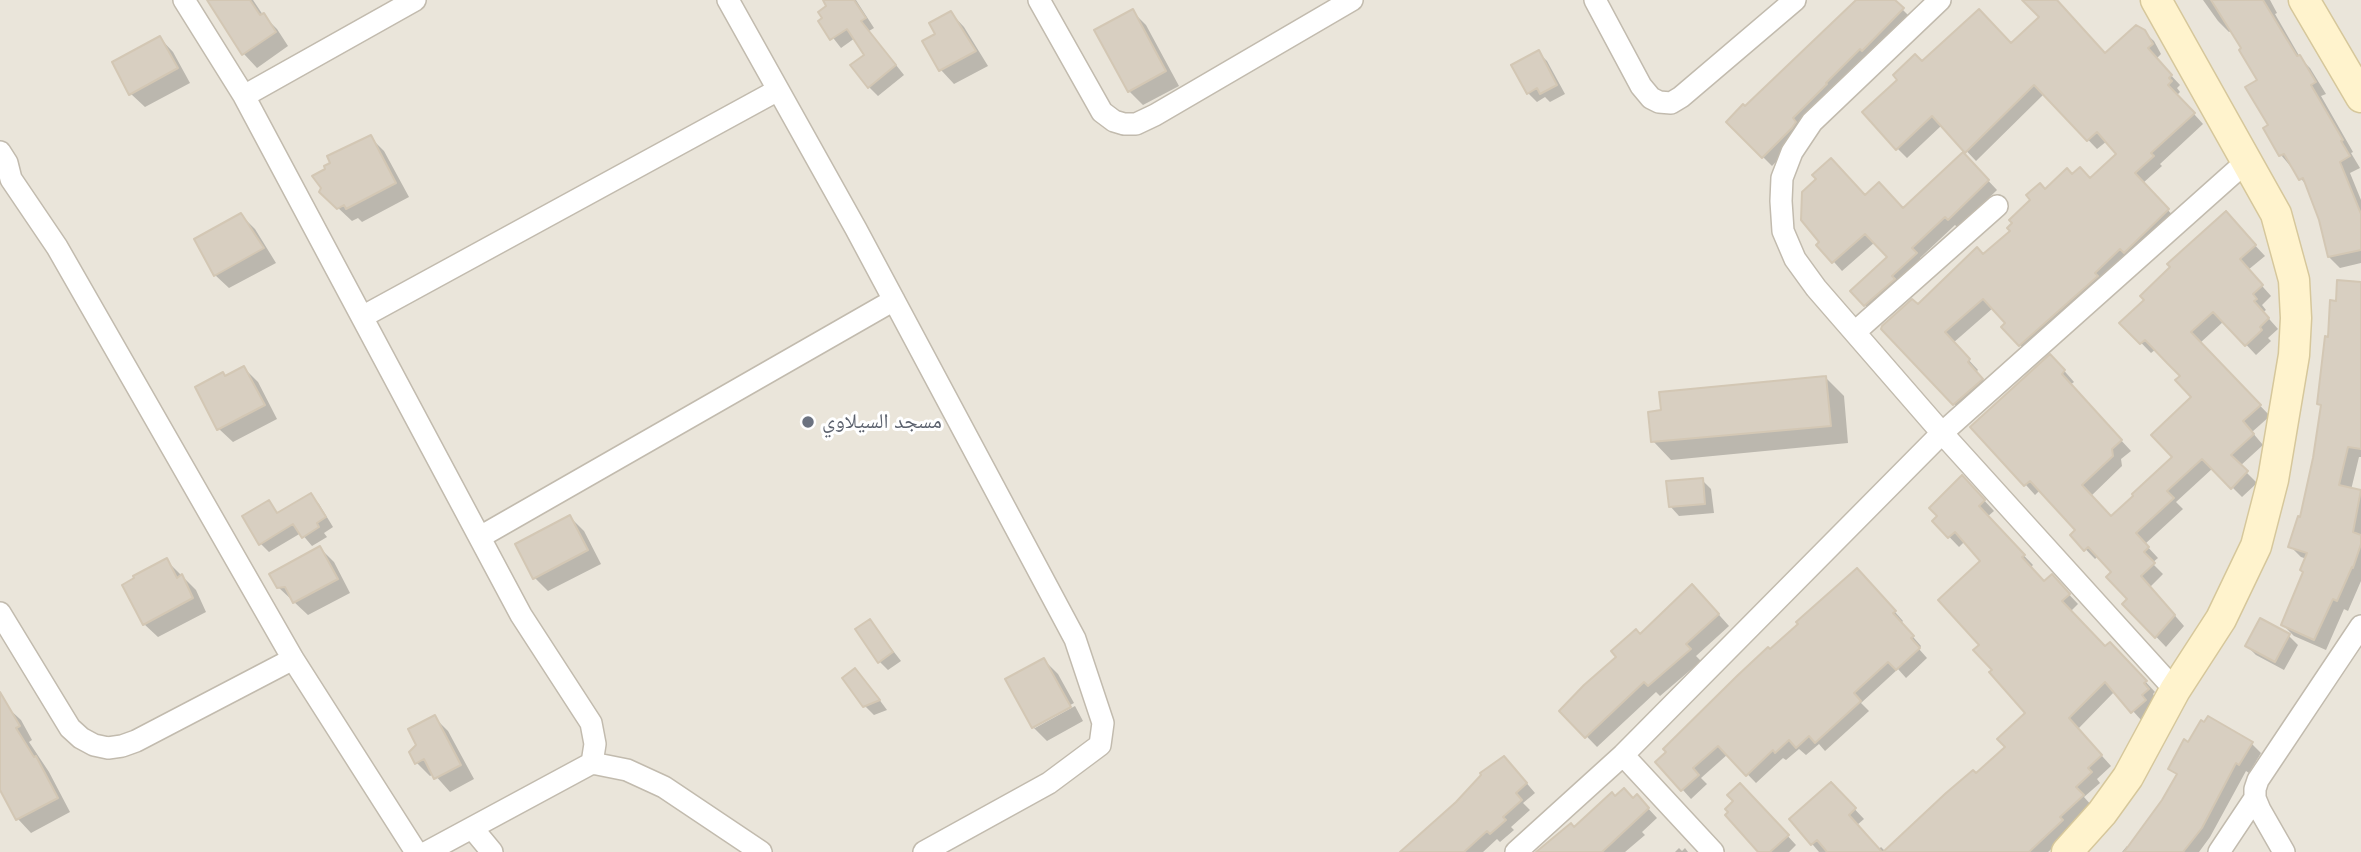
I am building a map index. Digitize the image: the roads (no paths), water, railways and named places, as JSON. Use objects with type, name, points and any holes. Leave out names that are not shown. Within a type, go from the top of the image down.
[{"type":"street","points":[[184,0],[244,96],[521,615],[591,723],[596,744],[592,763]]},
{"type":"street","points":[[244,96],[415,0]]},
{"type":"street","points":[[728,0],[894,300],[1075,639],[1103,723],[1100,745],[1049,783],[924,852]]},
{"type":"street","points":[[1039,0],[1102,112],[1114,121],[1136,124],[1155,116],[1352,0]]},
{"type":"street","points":[[1595,0],[1641,86],[1659,102],[1671,103],[1795,0]]},
{"type":"street","points":[[1940,0],[1812,122],[1792,152],[1782,178],[1780,201],[1783,231],[1795,259],[1816,288],[1942,433],[2175,690]]},
{"type":"street","points":[[2067,852],[2102,813],[2128,777],[2175,690],[2221,619],[2256,546],[2273,480],[2294,355],[2294,280],[2276,214],[2156,0]]},
{"type":"street","points":[[2304,0],[2361,97]]},
{"type":"street","points":[[362,317],[778,90]]},
{"type":"street","points":[[0,152],[9,168],[5,176],[57,247],[293,659],[416,852]]},
{"type":"street","points":[[1516,852],[1623,755],[1942,433],[2247,161]]},
{"type":"street","points":[[1855,332],[1997,206]]},
{"type":"street","points":[[480,537],[894,300]]},
{"type":"street","points":[[0,613],[71,728],[81,738],[108,748],[136,741],[293,659]]},
{"type":"street","points":[[2219,852],[2255,798],[2258,780],[2361,626]]},
{"type":"street","points":[[1623,755],[1713,852]]},
{"type":"street","points":[[427,852],[592,763],[627,770],[664,787],[761,852]]},
{"type":"street","points":[[2255,798],[2284,852]]},
{"type":"street","points":[[473,829],[492,852]]},
{"type":"place","name":"مسجد السيلاوي","points":[[808,422]]}]
